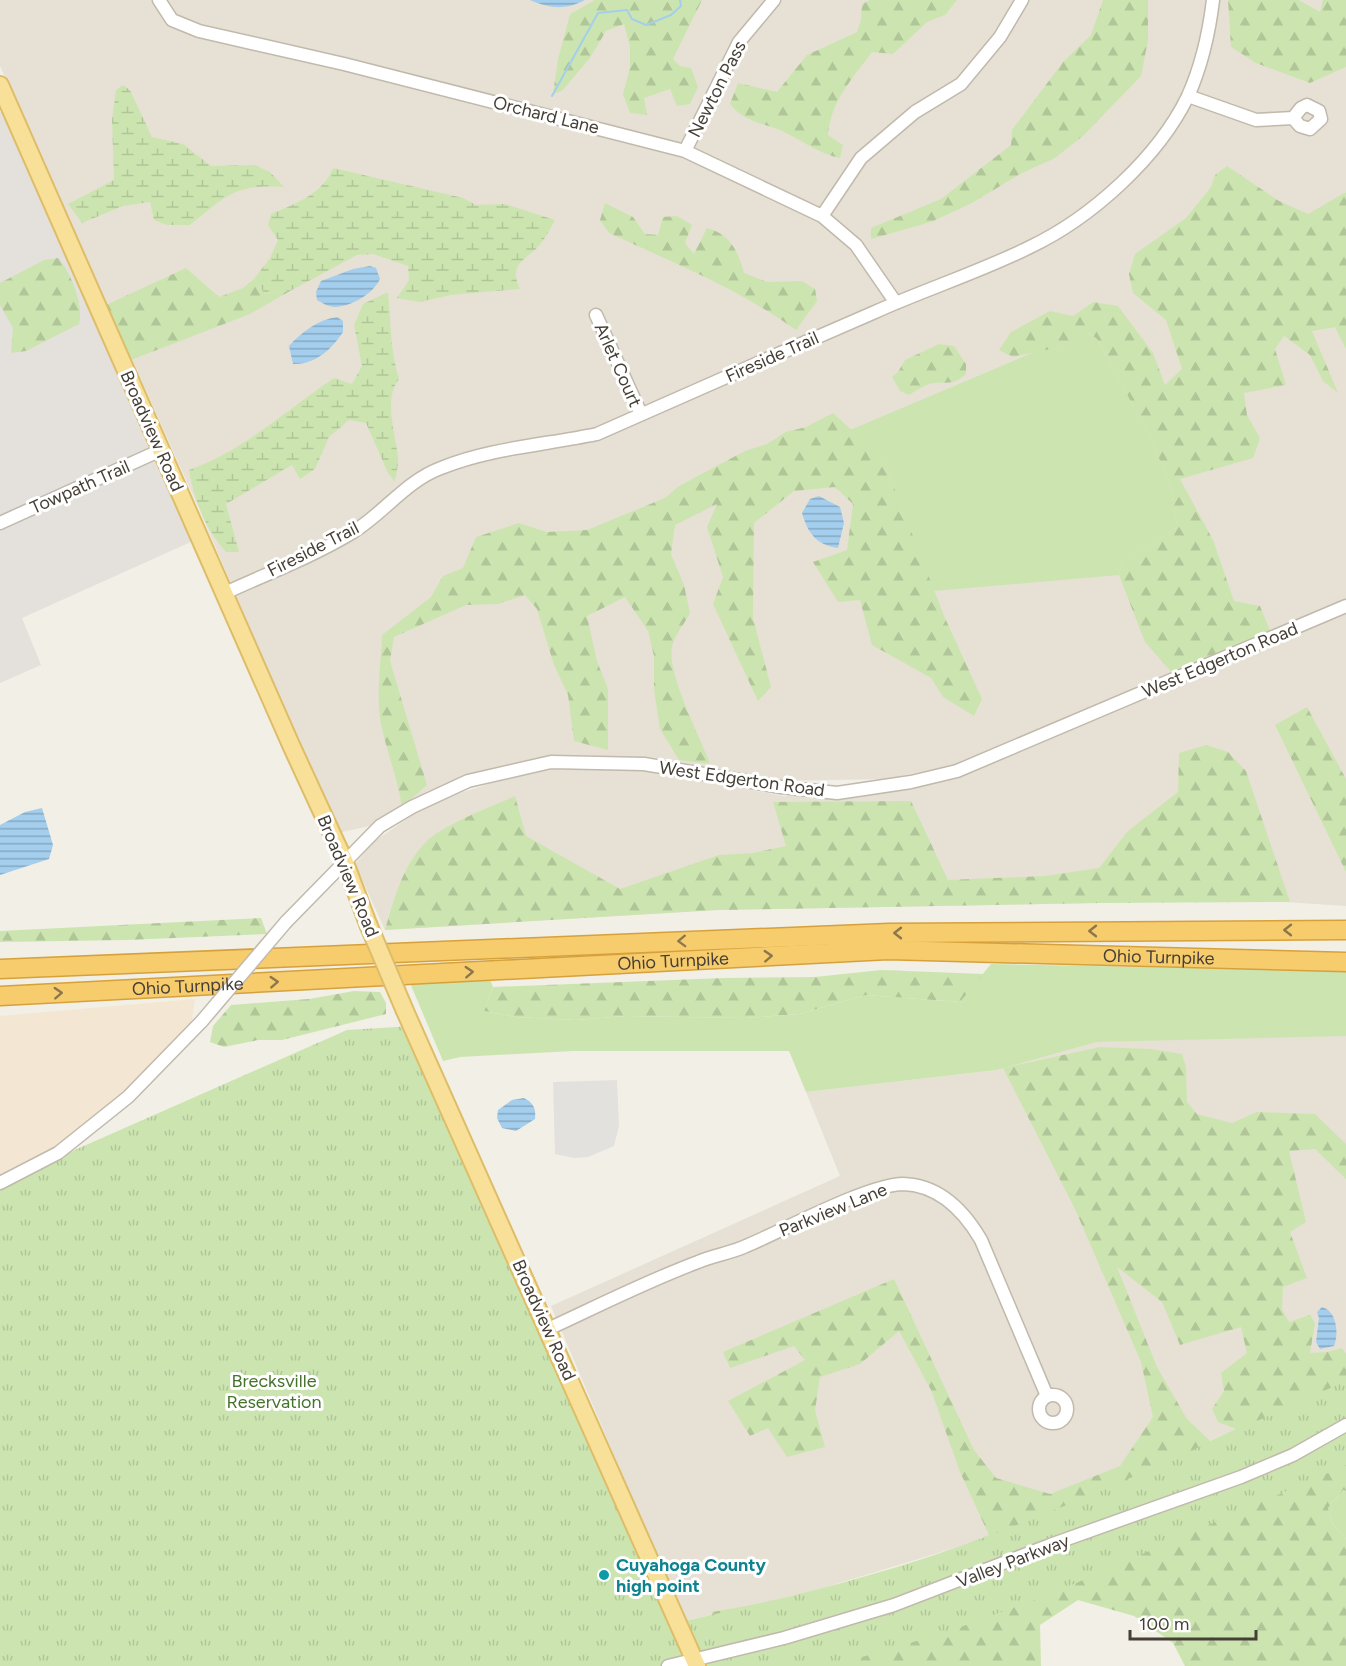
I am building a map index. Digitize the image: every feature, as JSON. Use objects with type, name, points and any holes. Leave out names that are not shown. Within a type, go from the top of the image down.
[{"type":"highway","name":"Ohio Turnpike","points":[[0,969],[889,933],[1346,930]]},
{"type":"highway","name":"Ohio Turnpike","points":[[0,996],[888,950],[1346,962]]},
{"type":"main road","name":"Broadview Road","points":[[0,85],[344,860],[405,1011],[696,1663]]},
{"type":"street","name":"Orchard Lane","points":[[159,0],[172,20],[199,31],[344,64],[685,151],[822,216],[856,245],[896,303]]},
{"type":"street","name":"Newton Pass","points":[[685,151],[739,42],[774,0]]},
{"type":"street","points":[[822,216],[861,158],[915,112],[961,84],[1000,37],[1022,0]]},
{"type":"street","name":"Fireside Trail","points":[[225,593],[353,532],[408,487],[439,468],[498,449],[553,443],[597,434],[896,303],[1031,247],[1089,212],[1135,170],[1171,124],[1188,96],[1208,40],[1213,0]]},
{"type":"street","points":[[1188,96],[1256,120],[1293,118]]},
{"type":"street","name":"Arlet Court","points":[[596,315],[641,414]]},
{"type":"street","name":"Towpath Trail","points":[[0,523],[161,450]]},
{"type":"street","name":"West Edgerton Road","points":[[0,1183],[58,1153],[128,1097],[202,1020],[286,922],[344,860],[380,826],[412,807],[468,782],[551,762],[644,764],[781,788],[837,793],[911,782],[957,771],[1346,606]]},
{"type":"street","name":"Parkview Lane","points":[[548,1329],[700,1261],[743,1248],[874,1190],[903,1184],[940,1195],[967,1217],[981,1240],[1047,1396]]},
{"type":"street","name":"Valley Parkway","points":[[668,1666],[696,1663],[837,1623],[913,1598],[1050,1545],[1242,1478],[1293,1455],[1346,1425]]},
{"type":"shaded area","points":[[0,0],[1346,0],[1346,602],[954,765],[886,779],[775,781],[658,758],[575,755],[508,766],[428,791],[369,826],[338,833],[200,511],[0,66]]},
{"type":"shaded area","points":[[4,111],[193,541],[22,618],[41,665],[0,683],[0,112]]},
{"type":"shaded area","points":[[1346,612],[1346,906],[1253,900],[717,910],[385,930],[355,864],[375,841],[420,810],[457,794],[512,777],[551,770],[640,769],[783,796],[855,796],[928,785],[963,774]]},
{"type":"shaded area","points":[[195,999],[191,1025],[98,1118],[49,1153],[0,1179],[0,1016]]},
{"type":"shaded area","points":[[1303,1035],[1346,1036],[1346,1381],[1073,1501],[971,1543],[813,1591],[684,1621],[551,1306],[840,1176],[806,1092],[997,1070],[1097,1042]]},
{"type":"shaded area","points":[[617,1080],[619,1126],[614,1146],[588,1157],[574,1158],[555,1154],[553,1082]]},
{"type":"green space","points":[[595,0],[702,0],[673,59],[680,66],[691,68],[698,87],[690,104],[677,106],[670,89],[644,98],[647,115],[630,113],[623,94],[630,68],[630,47],[624,24],[606,31],[590,58],[562,91],[553,94],[558,59],[570,14]]},
{"type":"green space","points":[[870,0],[957,0],[945,15],[927,22],[893,54],[872,52],[857,72],[838,101],[830,123],[828,135],[843,145],[840,158],[820,151],[780,130],[743,116],[730,104],[738,83],[777,92],[807,55],[857,32],[861,20],[862,4]]},
{"type":"green space","points":[[1103,0],[1148,0],[1148,40],[1141,76],[1084,135],[1055,158],[1020,174],[972,203],[931,222],[871,239],[871,228],[941,199],[1011,145],[1012,130],[1063,62],[1091,35]]},
{"type":"green space","points":[[1228,0],[1299,0],[1320,12],[1323,0],[1346,0],[1346,67],[1310,83],[1256,63],[1231,47]]},
{"type":"green space","points":[[123,85],[130,90],[152,137],[183,144],[211,166],[255,165],[270,172],[284,187],[253,187],[232,194],[190,225],[167,225],[154,220],[150,202],[123,206],[82,223],[68,204],[114,180],[112,120],[116,90]]},
{"type":"green space","points":[[1227,166],[1279,201],[1308,214],[1346,192],[1346,349],[1335,327],[1312,331],[1338,393],[1323,381],[1310,355],[1284,336],[1275,349],[1286,385],[1244,393],[1247,415],[1260,438],[1253,458],[1180,479],[1213,540],[1234,601],[1260,606],[1271,633],[1173,674],[1145,642],[1119,575],[1123,561],[1178,527],[1169,481],[1149,435],[1097,339],[1089,333],[1056,348],[1013,357],[999,350],[1011,332],[1050,311],[1073,316],[1093,302],[1118,306],[1153,353],[1165,385],[1182,369],[1166,320],[1133,293],[1129,274],[1135,254],[1186,218],[1211,187],[1215,175]]},
{"type":"green space","points":[[333,168],[463,198],[476,205],[505,204],[555,220],[542,242],[518,267],[516,273],[520,289],[451,295],[419,302],[397,298],[409,280],[408,266],[373,254],[357,255],[290,291],[265,294],[254,279],[270,258],[278,240],[268,225],[271,214],[307,197],[322,185]]},
{"type":"green space","points":[[605,203],[633,217],[645,234],[658,235],[663,217],[677,216],[692,225],[685,243],[694,254],[707,228],[722,234],[732,244],[744,273],[767,282],[802,281],[815,289],[817,301],[796,330],[728,289],[609,233],[600,220]]},
{"type":"green space","points":[[58,258],[78,298],[79,324],[26,351],[11,353],[13,328],[0,305],[0,283],[44,260]]},
{"type":"green space","points":[[186,268],[219,297],[243,288],[254,279],[265,294],[290,291],[250,314],[131,360],[106,305]]},
{"type":"green space","points":[[388,292],[392,347],[399,379],[394,387],[391,407],[398,458],[395,482],[388,473],[366,423],[349,420],[329,437],[315,469],[300,479],[292,465],[226,504],[239,552],[226,552],[212,534],[202,514],[189,470],[247,441],[334,378],[352,384],[362,366],[354,325],[363,304]]},
{"type":"green space","points":[[1088,333],[1097,339],[1149,435],[1169,481],[1178,527],[1123,561],[1119,575],[934,591],[883,459],[850,430],[1032,353],[1056,348]]},
{"type":"green space","points":[[939,344],[954,346],[966,364],[966,374],[948,383],[929,384],[909,395],[900,391],[892,377],[905,360]]},
{"type":"green space","points":[[833,413],[883,459],[945,618],[982,699],[974,716],[943,697],[931,678],[872,645],[860,600],[838,602],[813,562],[847,550],[853,504],[835,487],[794,491],[754,523],[753,618],[771,687],[758,701],[713,604],[723,577],[707,527],[717,504],[675,525],[671,554],[684,585],[690,613],[673,643],[674,673],[685,706],[710,764],[679,760],[660,729],[654,690],[654,656],[648,631],[625,597],[587,616],[597,661],[608,689],[608,750],[574,741],[568,695],[554,665],[537,609],[525,595],[498,604],[466,605],[394,637],[390,661],[427,785],[402,807],[380,718],[382,635],[431,597],[443,576],[463,568],[476,537],[519,523],[547,532],[587,530],[665,498],[679,486],[745,451],[767,444],[786,432],[806,427]]},
{"type":"green space","points":[[1307,707],[1346,779],[1346,872],[1275,725]]},
{"type":"green space","points":[[1206,745],[1228,752],[1246,771],[1290,902],[717,910],[385,930],[410,862],[425,843],[454,823],[515,796],[526,836],[620,889],[719,855],[753,853],[786,846],[773,802],[911,801],[948,880],[1045,876],[1099,868],[1128,831],[1178,792],[1179,753]]},
{"type":"green space","points":[[261,918],[267,934],[127,940],[0,942],[0,931]]},
{"type":"green space","points":[[991,964],[1346,971],[1346,1036],[1097,1042],[997,1070],[806,1092],[789,1051],[573,1051],[460,1057],[443,1061],[410,983],[490,979],[493,987],[484,1011],[515,1017],[576,1020],[625,1016],[746,1018],[799,1014],[866,995],[960,1002]]},
{"type":"green space","points":[[881,970],[984,974],[960,1002],[866,995],[799,1014],[746,1018],[625,1016],[576,1020],[515,1017],[484,1011],[493,987],[724,978],[815,977]]},
{"type":"green space","points":[[354,991],[380,992],[386,1003],[386,1014],[282,1040],[258,1040],[224,1047],[210,1042],[213,1026],[231,1005],[309,999]]},
{"type":"green space","name":"Brecksville Reservation","points":[[413,1026],[676,1623],[825,1588],[970,1543],[1113,1486],[1346,1381],[1346,1465],[1051,1594],[944,1633],[831,1666],[0,1666],[0,1183],[347,1030]]},
{"type":"green space","points":[[1100,1047],[1151,1049],[1182,1054],[1186,1067],[1187,1102],[1197,1114],[1232,1123],[1257,1112],[1315,1114],[1346,1144],[1346,1179],[1315,1149],[1289,1151],[1306,1222],[1290,1232],[1307,1278],[1283,1287],[1282,1309],[1289,1322],[1310,1315],[1315,1323],[1310,1353],[1342,1348],[1346,1354],[1346,1416],[1015,1536],[712,1623],[712,1612],[852,1581],[921,1560],[989,1535],[960,1472],[931,1390],[899,1331],[860,1364],[820,1377],[815,1410],[825,1447],[787,1457],[768,1428],[750,1436],[728,1401],[805,1360],[794,1346],[730,1368],[723,1352],[894,1279],[974,1450],[996,1478],[1050,1494],[1120,1466],[1153,1417],[1141,1362],[1075,1209],[1003,1068]],"holes":[[[1117,1267],[1162,1302],[1180,1345],[1241,1327],[1247,1353],[1221,1373],[1224,1391],[1212,1409],[1218,1422],[1236,1429],[1210,1441],[1187,1419],[1157,1367]]]},
{"type":"green space","points":[[1346,1438],[1346,1491],[1343,1490],[1328,1508],[1333,1525],[1346,1539],[1346,1666],[1185,1666],[1173,1643],[1134,1616],[1078,1600],[1040,1625],[1041,1666],[759,1666]]},
{"type":"green space","points":[[1343,1490],[1346,1491],[1346,1539],[1333,1525],[1328,1508]]},
{"type":"water","points":[[530,0],[585,0],[558,7]]},
{"type":"water","points":[[370,266],[376,268],[380,279],[373,289],[361,298],[348,305],[335,307],[317,300],[316,292],[321,281],[353,269]]},
{"type":"water","points":[[337,317],[343,321],[343,332],[334,344],[316,359],[293,364],[289,346],[310,327]]},
{"type":"water","points":[[819,496],[840,507],[844,523],[838,548],[824,544],[814,537],[804,520],[802,513],[810,499]]},
{"type":"water","points":[[42,808],[53,845],[49,859],[0,875],[0,825],[25,812]]},
{"type":"water","points":[[524,1098],[534,1107],[535,1119],[516,1131],[502,1128],[497,1118],[498,1110],[512,1100]]},
{"type":"water","points":[[1322,1307],[1327,1309],[1334,1318],[1336,1335],[1334,1346],[1320,1349],[1316,1342],[1319,1318],[1317,1312]]},
{"type":"waterway","points":[[552,96],[598,13],[627,10],[632,19],[646,25],[671,15],[681,6],[680,0]]},
{"type":"place","name":"Cuyahoga County high point","points":[[604,1575]]}]
